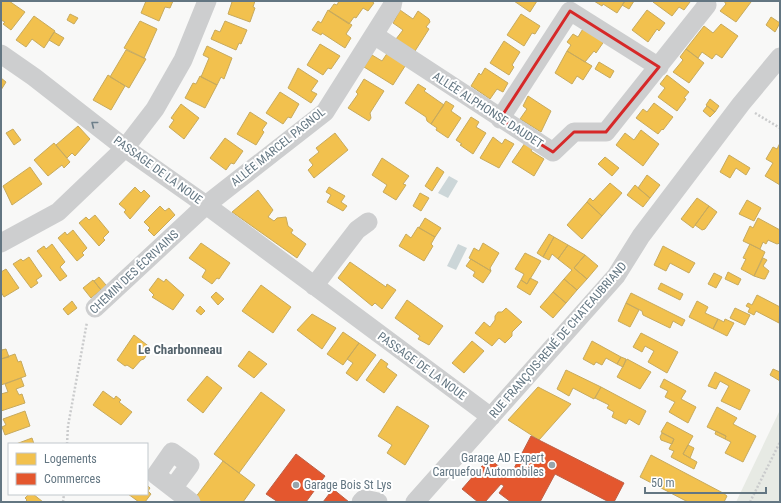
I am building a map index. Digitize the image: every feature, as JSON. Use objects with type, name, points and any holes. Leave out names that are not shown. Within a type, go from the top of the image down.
[{"type":"street","points":[[1,243],[58,212],[125,148],[155,109],[183,60],[207,1]]},
{"type":"street","name":"ALLÉE MARCEL PAGNOL","points":[[206,205],[326,112],[374,35],[393,1]]},
{"type":"street","name":"ALLÉE ALPHONSE DAUDET","points":[[374,35],[500,119],[553,152],[574,132],[606,132],[707,5],[706,1]]},
{"type":"street","points":[[500,119],[570,11],[659,67]]},
{"type":"street","name":"PASSAGE DE LA NOUE","points":[[1,54],[34,77],[125,148],[206,205],[491,417]]},
{"type":"street","name":"RUE FRANÇOIS-RENÉ DE CHATEAUBRIAND","points":[[415,502],[616,276],[641,236],[741,104],[780,57]]},
{"type":"street","name":"CHEMIN DES ÉCRIVAINS","points":[[95,308],[206,205]]},
{"type":"street","points":[[314,286],[357,230],[368,222]]},
{"type":"street","points":[[173,488],[191,502]]},
{"type":"street","points":[[361,502],[364,499],[378,502]]},
{"type":"path","points":[[741,104],[780,128]]},
{"type":"path","name":"CHEMIN DES ÉCRIVAINS","points":[[67,443],[68,422],[82,353],[88,314],[95,308]]},
{"type":"path","points":[[750,502],[780,442]]},
{"type":"highlighted area","points":[[570,11],[659,67],[606,132],[574,132],[553,152],[500,119]]},
{"type":"shaded area","points":[[449,176],[458,181],[448,198],[438,193]]},
{"type":"shaded area","points":[[458,244],[467,248],[456,270],[447,266]]},
{"type":"shaded area","points":[[780,410],[780,502],[736,502],[779,412]]},
{"type":"building: Logements","points":[[1,1],[9,1],[25,12],[11,30],[3,24],[5,22],[1,20]]},
{"type":"building: Logements","points":[[146,1],[173,1],[170,8],[165,7],[159,21],[141,13]]},
{"type":"building: Logements","points":[[229,1],[255,1],[253,7],[255,8],[250,22],[228,14],[232,2]]},
{"type":"building: Logements","points":[[339,1],[371,1],[374,3],[368,11],[363,8],[356,18],[354,17],[349,24],[329,11],[334,4],[337,5]]},
{"type":"building: Logements","points":[[514,1],[537,1],[530,12]]},
{"type":"building: Logements","points":[[594,1],[625,1],[617,13],[603,4],[602,6]]},
{"type":"building: Logements","points":[[625,1],[634,1],[629,9],[622,5]]},
{"type":"building: Logements","points":[[724,1],[751,2],[736,22],[720,11],[726,4]]},
{"type":"building: Logements","points":[[653,2],[690,2],[684,10],[679,7],[672,16]]},
{"type":"building: Logements","points":[[328,10],[352,25],[346,34],[351,38],[345,48],[322,33],[321,35],[312,30],[318,21],[321,23]]},
{"type":"building: Logements","points":[[400,10],[413,19],[418,11],[429,19],[430,22],[426,27],[429,29],[415,51],[396,39],[403,30],[393,23]]},
{"type":"building: Logements","points":[[647,10],[665,23],[659,31],[657,29],[648,42],[632,30]]},
{"type":"building: Logements","points":[[70,14],[78,18],[74,24],[67,20]]},
{"type":"building: Logements","points":[[521,14],[540,26],[535,34],[532,33],[524,46],[507,35]]},
{"type":"building: Logements","points":[[34,16],[55,31],[44,48],[32,39],[26,47],[16,40]]},
{"type":"building: Logements","points":[[771,17],[780,23],[775,32],[766,25]]},
{"type":"building: Logements","points":[[140,21],[157,29],[144,58],[124,48]]},
{"type":"building: Logements","points":[[225,21],[247,30],[241,44],[239,43],[236,50],[211,39],[215,30],[220,32]]},
{"type":"building: Logements","points":[[721,24],[738,36],[722,58],[716,54],[712,59],[702,52],[698,58],[686,49],[704,26],[713,33]]},
{"type":"building: Logements","points":[[584,27],[605,40],[596,53],[594,51],[585,62],[567,51],[571,45],[567,42],[573,34],[578,37]]},
{"type":"building: Logements","points":[[54,32],[64,38],[59,46],[49,40]]},
{"type":"building: Logements","points":[[504,41],[520,52],[512,65],[514,67],[509,75],[490,63]]},
{"type":"building: Logements","points":[[320,44],[340,56],[331,69],[328,68],[323,75],[307,65]]},
{"type":"building: Logements","points":[[207,46],[232,58],[224,79],[221,77],[217,85],[201,77],[209,58],[203,55]]},
{"type":"building: Logements","points":[[686,49],[704,63],[689,83],[673,72],[683,60],[680,57]]},
{"type":"building: Logements","points":[[126,50],[146,59],[129,88],[110,77]]},
{"type":"building: Logements","points":[[567,51],[592,66],[583,80],[577,76],[572,84],[555,73]]},
{"type":"building: Logements","points":[[388,52],[407,63],[393,85],[364,67],[372,55],[382,61]]},
{"type":"building: Logements","points":[[599,62],[614,71],[610,78],[595,69]]},
{"type":"building: Logements","points":[[298,68],[318,81],[311,91],[317,94],[311,103],[288,88]]},
{"type":"building: Logements","points":[[485,68],[508,83],[503,92],[497,89],[490,99],[471,86],[479,73],[481,75]]},
{"type":"building: Logements","points":[[108,75],[125,86],[111,110],[93,100]]},
{"type":"building: Logements","points":[[667,75],[689,92],[684,98],[686,99],[677,111],[658,97],[665,88],[660,84]]},
{"type":"building: Logements","points":[[200,76],[217,85],[205,108],[185,98],[193,83],[196,84]]},
{"type":"building: Logements","points":[[1,78],[6,82],[1,90]]},
{"type":"building: Logements","points":[[364,79],[384,91],[370,113],[371,118],[369,121],[348,108],[358,94],[356,92]]},
{"type":"building: Logements","points":[[418,84],[426,89],[424,91],[444,105],[431,124],[427,121],[426,117],[405,103]]},
{"type":"building: Logements","points":[[280,92],[299,104],[291,118],[288,117],[283,124],[266,113]]},
{"type":"building: Logements","points":[[528,96],[551,111],[541,132],[520,119],[527,109],[523,106]]},
{"type":"building: Logements","points":[[710,99],[719,106],[715,112],[706,105]]},
{"type":"building: Logements","points":[[446,101],[454,106],[451,111],[461,118],[448,138],[436,130],[437,128],[431,124]]},
{"type":"building: Logements","points":[[654,103],[673,117],[658,134],[636,118],[643,109],[647,112]]},
{"type":"building: Logements","points":[[181,104],[199,118],[184,139],[169,127],[174,120],[171,118]]},
{"type":"building: Logements","points":[[707,106],[715,112],[710,117],[703,111]]},
{"type":"building: Logements","points":[[250,112],[267,123],[262,130],[264,132],[256,145],[237,134]]},
{"type":"building: Logements","points":[[471,117],[479,122],[476,127],[486,133],[473,154],[460,145],[462,144],[456,140]]},
{"type":"building: Logements","points":[[78,126],[90,139],[75,156],[72,153],[67,158],[56,145]]},
{"type":"building: Logements","points":[[13,129],[21,140],[14,145],[6,133]]},
{"type":"building: Logements","points":[[641,130],[659,144],[643,166],[616,145],[625,133],[634,140]]},
{"type":"building: Logements","points":[[335,133],[348,150],[314,178],[308,170],[313,165],[309,160],[319,152],[316,148]]},
{"type":"building: Logements","points":[[493,137],[502,144],[505,139],[514,144],[499,168],[480,158]]},
{"type":"building: Logements","points":[[225,138],[243,151],[234,164],[231,163],[226,170],[210,158]]},
{"type":"building: Logements","points":[[54,143],[70,162],[64,168],[62,165],[48,176],[34,160]]},
{"type":"building: Logements","points":[[525,143],[533,148],[531,151],[544,159],[534,176],[512,162]]},
{"type":"building: Logements","points":[[780,143],[780,185],[765,176],[773,163],[766,159],[773,147],[777,149]]},
{"type":"building: Logements","points":[[729,155],[750,168],[746,175],[736,168],[730,178],[720,172]]},
{"type":"building: Logements","points":[[605,157],[619,168],[612,176],[598,164]]},
{"type":"building: Logements","points":[[382,158],[409,176],[403,184],[406,185],[396,200],[383,192],[387,185],[372,175]]},
{"type":"building: Logements","points":[[30,167],[42,184],[12,205],[3,186]]},
{"type":"building: Logements","points":[[437,167],[444,172],[432,191],[425,186]]},
{"type":"building: Logements","points":[[647,175],[660,185],[650,198],[638,188]]},
{"type":"building: Logements","points":[[610,183],[622,193],[602,216],[587,202],[590,198],[593,201]]},
{"type":"building: Logements","points":[[635,185],[650,198],[643,207],[627,195]]},
{"type":"building: Logements","points":[[135,187],[141,193],[144,190],[150,196],[130,219],[124,212],[126,210],[119,204]]},
{"type":"building: Logements","points":[[329,187],[345,196],[341,202],[347,206],[343,211],[327,202],[331,195],[326,192]]},
{"type":"building: Logements","points":[[258,190],[273,210],[268,217],[274,221],[277,218],[286,217],[288,226],[293,230],[291,233],[306,244],[297,258],[232,212]]},
{"type":"building: Logements","points":[[420,193],[429,198],[421,211],[413,206]]},
{"type":"building: Logements","points":[[697,198],[709,206],[693,228],[681,219]]},
{"type":"building: Logements","points":[[747,200],[761,208],[754,221],[739,214]]},
{"type":"building: Logements","points":[[587,202],[602,216],[582,239],[567,225]]},
{"type":"building: Logements","points":[[160,206],[165,211],[169,208],[175,215],[154,236],[148,230],[150,228],[144,222]]},
{"type":"building: Logements","points":[[709,206],[717,212],[705,229],[702,230],[695,225]]},
{"type":"building: Logements","points":[[95,215],[109,232],[103,238],[105,240],[99,246],[79,223],[86,217],[89,220]]},
{"type":"building: Logements","points":[[425,218],[441,228],[435,237],[419,228]]},
{"type":"building: Logements","points":[[758,218],[780,230],[780,243],[777,244],[768,240],[766,244],[763,242],[760,249],[743,241],[750,226],[753,228]]},
{"type":"building: Logements","points":[[418,227],[435,237],[431,244],[433,246],[424,261],[399,246],[406,234],[411,238]]},
{"type":"building: Logements","points":[[73,230],[87,248],[82,253],[84,255],[77,261],[58,238],[65,232],[67,235]]},
{"type":"building: Logements","points":[[549,234],[554,237],[543,257],[537,253]]},
{"type":"building: Logements","points":[[554,237],[568,245],[558,259],[552,254],[549,260],[543,257]]},
{"type":"building: Logements","points":[[201,243],[230,263],[219,279],[217,278],[212,284],[202,277],[206,270],[189,258]]},
{"type":"building: Logements","points":[[483,243],[499,253],[490,268],[491,271],[469,258],[474,248],[479,251]]},
{"type":"building: Logements","points":[[52,244],[65,262],[60,267],[67,276],[60,281],[37,251],[44,246],[46,249]]},
{"type":"building: Logements","points":[[750,244],[765,252],[754,276],[741,269],[746,259],[743,258]]},
{"type":"building: Logements","points":[[568,245],[585,255],[574,268],[587,279],[577,290],[564,279],[572,270],[558,259]]},
{"type":"building: Logements","points":[[663,246],[695,263],[689,273],[670,263],[666,271],[654,265]]},
{"type":"building: Logements","points":[[525,253],[541,261],[527,284],[521,280],[524,274],[515,269]]},
{"type":"building: Logements","points":[[585,255],[598,266],[587,279],[574,268]]},
{"type":"building: Logements","points":[[29,257],[42,276],[36,280],[38,283],[31,288],[13,264],[21,259],[23,261]]},
{"type":"building: Logements","points":[[763,258],[767,260],[763,266],[769,271],[765,279],[754,276]]},
{"type":"building: Logements","points":[[471,259],[491,271],[483,283],[473,276],[475,272],[466,266]]},
{"type":"building: Logements","points":[[350,262],[386,287],[387,284],[396,290],[382,309],[375,303],[372,306],[338,278]]},
{"type":"building: Logements","points":[[6,269],[19,288],[4,297],[1,292],[1,272]]},
{"type":"building: Logements","points":[[728,272],[741,279],[738,285],[725,279]]},
{"type":"building: Logements","points":[[714,273],[722,277],[716,288],[708,284]]},
{"type":"building: Logements","points":[[99,277],[106,285],[101,290],[94,281]]},
{"type":"building: Logements","points":[[158,278],[164,282],[166,279],[184,295],[173,310],[152,297],[154,295],[149,290]]},
{"type":"building: Logements","points":[[530,278],[538,282],[530,295],[517,287],[521,280],[527,284]]},
{"type":"building: Logements","points":[[564,279],[577,290],[566,303],[553,292]]},
{"type":"building: Logements","points":[[93,280],[101,290],[91,298],[83,288]]},
{"type":"building: Logements","points":[[661,283],[683,294],[680,300],[658,289]]},
{"type":"building: Logements","points":[[261,285],[291,307],[273,333],[242,311]]},
{"type":"building: Logements","points":[[216,292],[224,299],[218,305],[211,297]]},
{"type":"building: Logements","points":[[553,292],[566,303],[553,318],[540,307]]},
{"type":"building: Logements","points":[[631,293],[685,320],[682,326],[673,321],[670,328],[643,315],[642,311],[626,303]]},
{"type":"building: Logements","points":[[757,295],[780,307],[779,323],[756,311],[754,315],[748,312],[750,308],[746,306],[748,303],[752,305]]},
{"type":"building: Logements","points":[[407,300],[443,326],[429,345],[418,339],[420,336],[395,318]]},
{"type":"building: Logements","points":[[72,301],[77,308],[68,315],[63,309]]},
{"type":"building: Logements","points":[[697,301],[708,307],[705,313],[718,319],[713,329],[689,317]]},
{"type":"building: Logements","points":[[626,303],[639,310],[630,327],[618,321]]},
{"type":"building: Logements","points":[[200,306],[205,311],[201,315],[196,311]]},
{"type":"building: Logements","points":[[506,308],[522,322],[512,332],[512,336],[505,343],[499,338],[492,346],[475,333],[484,322],[490,327],[498,312],[502,312]]},
{"type":"building: Logements","points":[[735,308],[750,315],[745,325],[730,318]]},
{"type":"building: Logements","points":[[312,314],[336,328],[322,349],[297,330]]},
{"type":"building: Logements","points":[[718,319],[724,322],[725,319],[734,323],[727,336],[713,329]]},
{"type":"building: Logements","points":[[343,332],[359,343],[343,365],[327,354]]},
{"type":"building: Logements","points":[[641,333],[678,352],[667,373],[648,362],[654,351],[645,346],[642,352],[633,347]]},
{"type":"building: Logements","points":[[134,335],[151,348],[144,359],[141,360],[133,369],[127,365],[125,366],[117,360]]},
{"type":"building: Logements","points":[[472,341],[484,351],[464,373],[452,363]]},
{"type":"building: Logements","points":[[592,341],[621,357],[617,364],[606,358],[602,365],[596,362],[594,365],[583,359]]},
{"type":"building: Logements","points":[[359,343],[376,355],[357,381],[346,373],[353,363],[347,359]]},
{"type":"building: Logements","points":[[1,347],[2,350],[6,349],[9,357],[1,359]]},
{"type":"building: Logements","points":[[249,351],[267,364],[254,378],[238,366]]},
{"type":"building: Logements","points":[[15,354],[18,362],[21,361],[26,376],[1,385],[1,359]]},
{"type":"building: Logements","points":[[621,357],[626,359],[623,367],[617,364]]},
{"type":"building: Logements","points":[[381,359],[388,364],[386,367],[397,375],[384,393],[366,380]]},
{"type":"building: Logements","points":[[627,359],[651,372],[640,389],[617,377]]},
{"type":"building: Logements","points":[[773,369],[780,372],[780,381],[770,375]]},
{"type":"building: Logements","points":[[566,370],[601,387],[594,399],[573,388],[569,396],[557,389]]},
{"type":"building: Logements","points":[[715,372],[750,390],[740,410],[721,401],[729,386],[720,381],[716,389],[708,386]]},
{"type":"building: Logements","points":[[207,376],[222,388],[203,413],[187,400]]},
{"type":"building: Logements","points":[[21,378],[24,386],[16,389],[19,395],[22,394],[25,403],[1,411],[1,394],[8,392],[5,384]]},
{"type":"building: Logements","points":[[664,379],[686,391],[681,399],[696,407],[688,423],[669,412],[675,402],[665,397],[668,391],[660,387]]},
{"type":"building: Logements","points":[[538,387],[571,404],[539,440],[508,420]]},
{"type":"building: Logements","points":[[601,387],[646,411],[639,425],[629,419],[626,424],[612,417],[614,412],[607,408],[609,405],[595,398]]},
{"type":"building: Logements","points":[[103,391],[114,399],[116,396],[121,400],[119,402],[132,412],[121,425],[93,405]]},
{"type":"building: Logements","points":[[261,392],[285,410],[239,473],[214,454]]},
{"type":"building: Logements","points":[[397,406],[429,426],[405,465],[387,453],[392,445],[378,436]]},
{"type":"building: Logements","points":[[717,407],[737,418],[733,424],[756,436],[743,462],[725,453],[731,442],[725,439],[726,436],[707,427]]},
{"type":"building: Logements","points":[[25,411],[30,426],[5,435],[2,427],[6,425],[3,419]]},
{"type":"building: Logements","points":[[667,422],[693,436],[683,454],[697,462],[694,469],[671,457],[674,451],[669,449],[674,439],[661,432]]},
{"type":"building: Logements","points":[[716,431],[726,436],[725,439],[715,434]]},
{"type":"building: Logements","points":[[662,433],[674,439],[672,444],[661,440],[660,437]]},
{"type":"building: Logements","points":[[32,438],[34,443],[19,443]]},
{"type":"building: Logements","points":[[688,445],[694,448],[690,458],[683,454]]},
{"type":"building: Logements","points":[[651,455],[723,493],[727,496],[724,502],[688,502],[640,477]]},
{"type":"building: Logements","points":[[223,461],[255,485],[243,502],[201,502],[195,498]]},
{"type":"building: Logements","points":[[148,491],[151,494],[145,502],[139,502],[129,495],[148,495]]},
{"type":"building: Logements","points":[[28,495],[34,495],[43,502],[25,502],[27,500],[25,498]]},
{"type":"building: Commerces","name":"Garage AD Expert Carquefou Automobiles","points":[[531,436],[624,483],[614,502],[609,502],[555,474],[540,502],[511,502],[499,493],[504,486],[501,484],[485,502],[478,502],[462,489],[489,458],[510,476]]},
{"type":"building: Commerces","name":"Garage Bois St Lys","points":[[296,454],[325,476],[306,502],[278,502],[266,494]]},
{"type":"building: Commerces","points":[[333,489],[349,502],[323,502]]},
{"type":"place","name":"Garage AD Expert Carquefou Automobiles","points":[[552,465]]},
{"type":"place","name":"Garage Bois St Lys","points":[[296,485]]},
{"type":"district","name":"Le Charbonneau","points":[[180,349]]}]
